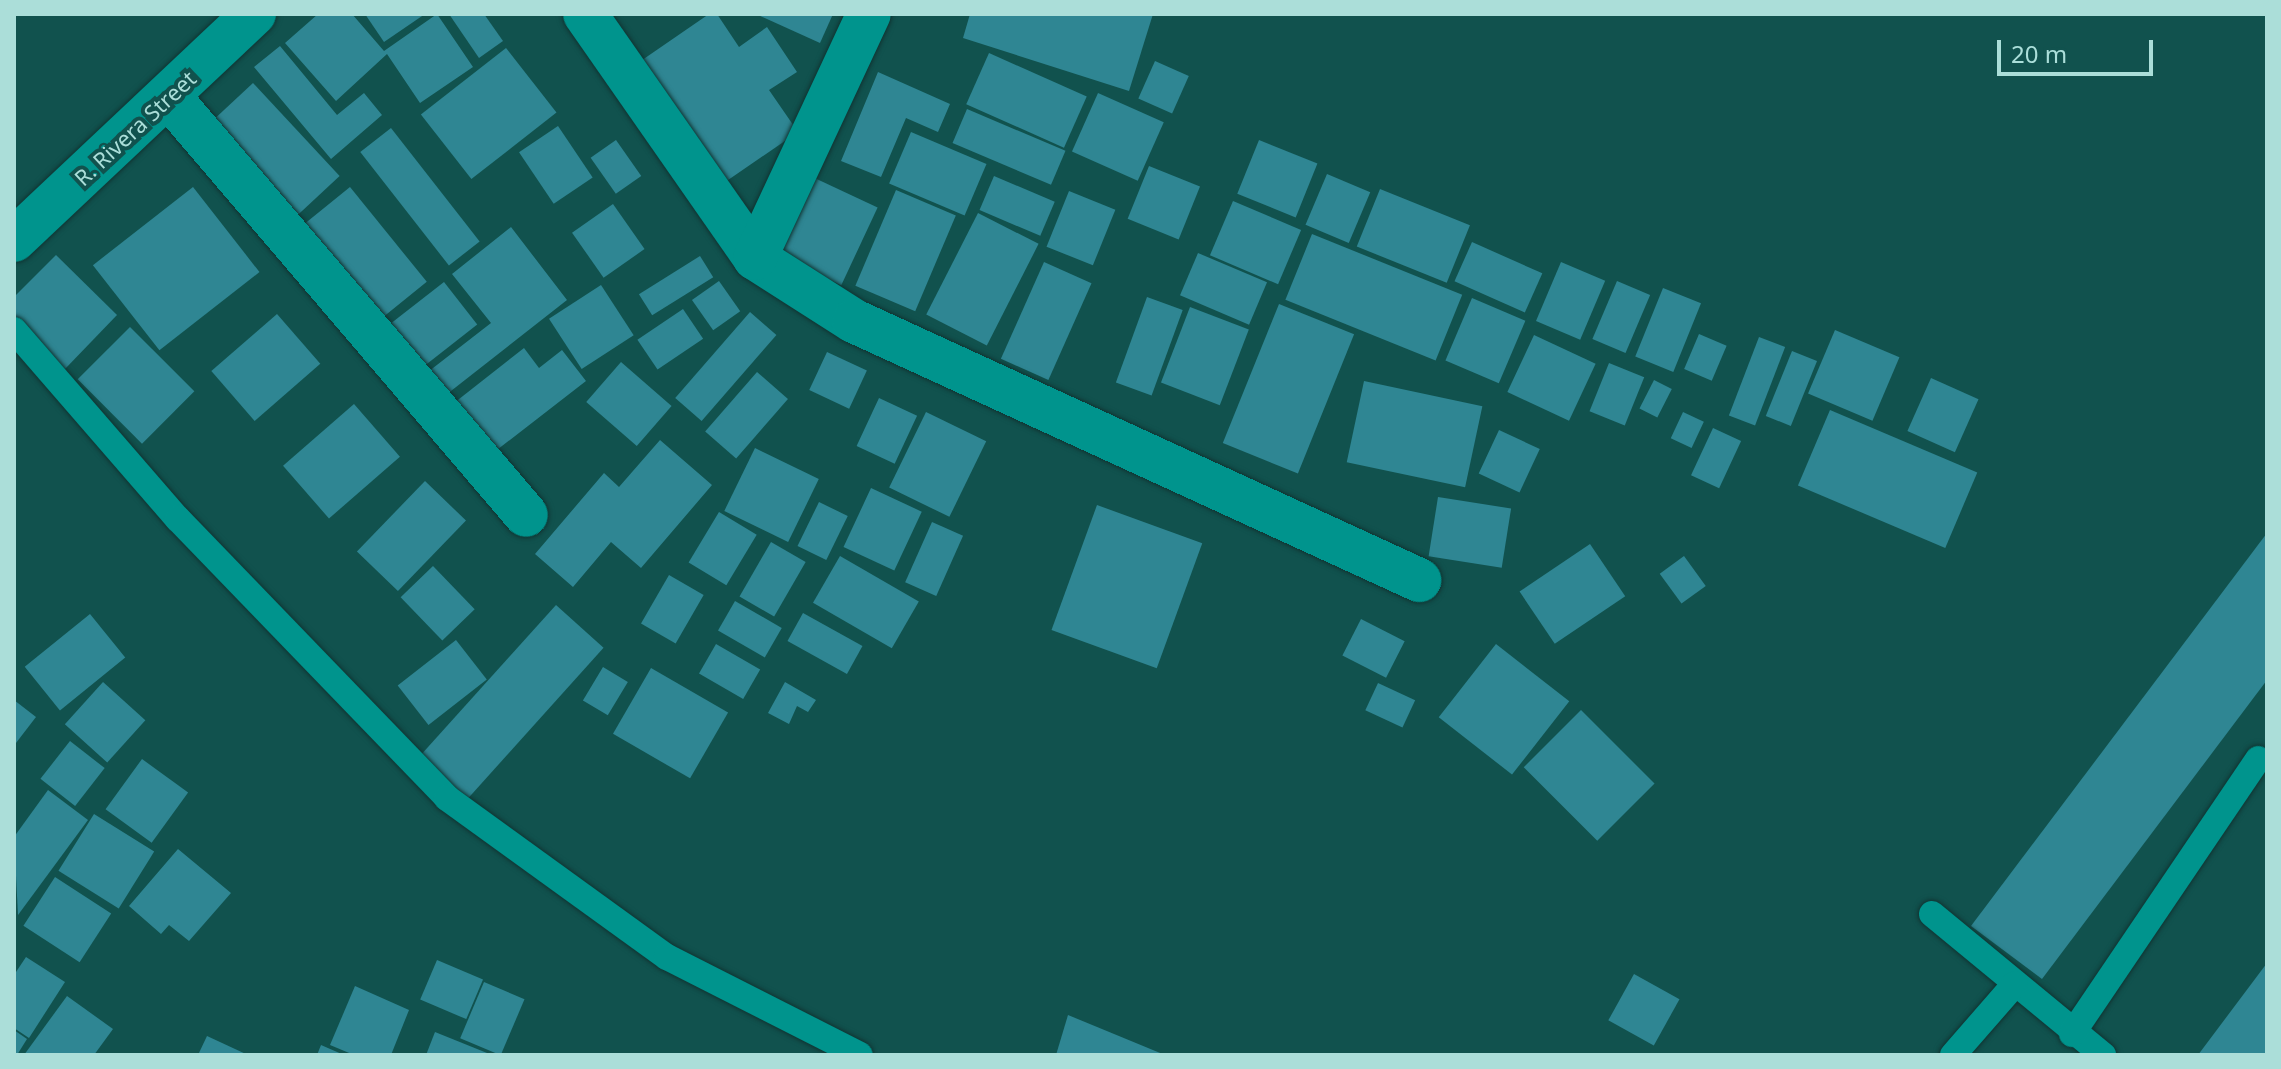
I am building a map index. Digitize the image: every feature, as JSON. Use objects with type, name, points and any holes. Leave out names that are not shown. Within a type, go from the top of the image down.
[{"type":"street","name":"R. Rivera Street","points":[[14,240],[170,98],[254,14]]},
{"type":"street","points":[[585,14],[755,258],[854,321],[1419,580]]},
{"type":"street","points":[[755,258],[869,14]]},
{"type":"street","points":[[170,98],[526,515]]},
{"type":"lane","points":[[14,330],[178,519],[447,798],[667,957],[860,1055]]},
{"type":"lane","points":[[2072,1034],[2258,759]]},
{"type":"lane","points":[[1932,914],[2072,1034],[2103,1055]]},
{"type":"lane","points":[[1953,1055],[2015,984]]},
{"type":"building","points":[[318,14],[352,14],[384,51],[437,14],[473,67],[420,103],[387,54],[336,101],[285,43]]},
{"type":"building","points":[[365,14],[425,14],[384,42]]},
{"type":"building","points":[[449,14],[484,14],[503,41],[479,58]]},
{"type":"building","points":[[709,14],[717,14],[739,47],[767,27],[797,72],[769,90],[798,132],[715,189],[632,67]]},
{"type":"building","points":[[756,14],[833,14],[820,43]]},
{"type":"building","points":[[970,14],[1153,14],[1129,91],[963,38]]},
{"type":"building","points":[[280,46],[337,115],[364,93],[382,115],[331,159],[254,67]]},
{"type":"building","points":[[506,48],[556,113],[471,179],[421,114]]},
{"type":"building","points":[[989,53],[1087,97],[1064,148],[966,104]]},
{"type":"building","points":[[1155,61],[1189,76],[1172,114],[1138,98]]},
{"type":"building","points":[[878,72],[950,104],[938,132],[906,118],[881,177],[841,161]]},
{"type":"building","points":[[253,83],[340,176],[289,223],[203,130]]},
{"type":"building","points":[[1098,93],[1164,122],[1138,181],[1072,151]]},
{"type":"building","points":[[967,109],[1065,151],[1051,185],[953,143]]},
{"type":"building","points":[[558,126],[593,177],[554,204],[519,152]]},
{"type":"building","points":[[391,128],[480,241],[449,265],[360,152]]},
{"type":"building","points":[[911,132],[986,164],[965,216],[889,184]]},
{"type":"building","points":[[616,140],[641,176],[616,194],[591,158]]},
{"type":"building","points":[[1259,140],[1317,164],[1296,217],[1237,194]]},
{"type":"building","points":[[1149,166],[1200,187],[1179,239],[1128,219]]},
{"type":"building","points":[[806,174],[878,207],[841,285],[770,252]]},
{"type":"building","points":[[1327,174],[1370,192],[1349,243],[1306,225]]},
{"type":"building","points":[[994,176],[1055,202],[1040,236],[980,210]]},
{"type":"building","points":[[193,187],[259,272],[159,350],[93,265]]},
{"type":"building","points":[[350,187],[427,282],[382,318],[305,224]]},
{"type":"building","points":[[1380,189],[1470,225],[1447,283],[1357,246]]},
{"type":"building","points":[[896,190],[956,215],[915,311],[855,286]]},
{"type":"building","points":[[1069,191],[1115,210],[1093,265],[1047,247]]},
{"type":"building","points":[[1233,201],[1301,230],[1278,284],[1210,255]]},
{"type":"building","points":[[613,204],[645,249],[604,278],[572,233]]},
{"type":"building","points":[[978,213],[1039,244],[987,345],[926,315]]},
{"type":"building","points":[[511,227],[567,300],[442,398],[424,375],[491,323],[452,274]]},
{"type":"building","points":[[1312,234],[1462,295],[1436,361],[1285,300]]},
{"type":"building","points":[[1472,242],[1542,273],[1525,313],[1455,281]]},
{"type":"building","points":[[1198,253],[1267,282],[1249,325],[1180,295]]},
{"type":"building","points":[[56,255],[117,315],[65,369],[14,318],[14,297]]},
{"type":"building","points":[[700,256],[713,277],[652,315],[639,294]]},
{"type":"building","points":[[1044,262],[1092,283],[1048,380],[1001,359]]},
{"type":"building","points":[[1561,262],[1605,281],[1580,340],[1536,321]]},
{"type":"building","points":[[719,281],[740,311],[713,330],[692,300]]},
{"type":"building","points":[[1617,281],[1650,295],[1626,353],[1592,339]]},
{"type":"building","points":[[444,282],[477,325],[424,366],[390,324]]},
{"type":"building","points":[[601,285],[634,335],[582,369],[549,319]]},
{"type":"building","points":[[1663,288],[1701,303],[1673,372],[1635,357]]},
{"type":"building","points":[[1147,297],[1183,310],[1152,396],[1116,383]]},
{"type":"building","points":[[1472,298],[1525,321],[1499,383],[1445,361]]},
{"type":"building","points":[[1279,304],[1354,334],[1298,473],[1223,443]]},
{"type":"building","points":[[1190,307],[1249,330],[1220,405],[1161,383]]},
{"type":"building","points":[[683,309],[703,339],[658,370],[637,340]]},
{"type":"building","points":[[750,312],[776,335],[702,421],[675,398]]},
{"type":"building","points":[[277,314],[320,364],[255,421],[211,371]]},
{"type":"building","points":[[130,327],[194,391],[142,444],[78,379]]},
{"type":"building","points":[[1835,330],[1899,357],[1872,421],[1808,394]]},
{"type":"building","points":[[1699,334],[1727,346],[1712,381],[1684,369]]},
{"type":"building","points":[[1534,335],[1596,364],[1569,421],[1507,392]]},
{"type":"building","points":[[1759,337],[1785,347],[1755,425],[1729,415]]},
{"type":"building","points":[[524,348],[539,368],[562,350],[586,381],[493,453],[454,403]]},
{"type":"building","points":[[1792,351],[1817,361],[1791,426],[1766,416]]},
{"type":"building","points":[[827,352],[867,371],[849,409],[809,390]]},
{"type":"building","points":[[621,362],[672,406],[637,446],[586,402]]},
{"type":"building","points":[[1609,363],[1644,377],[1625,425],[1590,411]]},
{"type":"building","points":[[757,372],[788,399],[736,459],[705,432]]},
{"type":"building","points":[[1931,378],[1979,399],[1955,452],[1907,431]]},
{"type":"building","points":[[1654,380],[1672,389],[1657,418],[1639,409]]},
{"type":"building","points":[[1364,381],[1482,406],[1465,487],[1347,462]]},
{"type":"building","points":[[879,398],[917,416],[895,464],[857,446]]},
{"type":"building","points":[[354,404],[400,457],[329,518],[283,466]]},
{"type":"building","points":[[1830,410],[1977,473],[1945,548],[1798,485]]},
{"type":"building","points":[[926,412],[986,441],[949,517],[889,487]]},
{"type":"building","points":[[1683,412],[1704,422],[1692,448],[1671,438]]},
{"type":"building","points":[[1713,428],[1741,441],[1719,488],[1691,475]]},
{"type":"building","points":[[1499,430],[1540,449],[1519,493],[1479,474]]},
{"type":"building","points":[[660,440],[712,485],[641,568],[611,542],[573,587],[535,554],[604,473],[619,487]]},
{"type":"building","points":[[755,448],[819,479],[788,542],[724,511]]},
{"type":"building","points":[[425,481],[466,521],[398,591],[357,551]]},
{"type":"building","points":[[871,488],[922,512],[894,571],[844,547]]},
{"type":"building","points":[[1438,497],[1511,509],[1502,568],[1429,556]]},
{"type":"building","points":[[819,502],[848,516],[826,560],[798,546]]},
{"type":"building","points":[[1097,505],[1202,543],[1157,668],[1052,630]]},
{"type":"building","points":[[719,512],[757,535],[726,585],[689,563]]},
{"type":"building","points":[[932,522],[963,536],[936,596],[905,582]]},
{"type":"building","points":[[2267,533],[2267,680],[2042,979],[1971,926]]},
{"type":"building","points":[[771,542],[806,562],[774,617],[740,597]]},
{"type":"building","points":[[1590,544],[1625,596],[1555,644],[1520,592]]},
{"type":"building","points":[[840,556],[919,602],[892,648],[813,603]]},
{"type":"building","points":[[1684,556],[1706,586],[1681,604],[1660,574]]},
{"type":"building","points":[[433,566],[475,609],[442,640],[401,597]]},
{"type":"building","points":[[669,575],[704,595],[676,643],[641,623]]},
{"type":"building","points":[[735,601],[782,628],[765,657],[718,630]]},
{"type":"building","points":[[556,605],[604,648],[468,799],[420,756]]},
{"type":"building","points":[[803,613],[862,646],[847,674],[787,641]]},
{"type":"building","points":[[90,614],[125,658],[60,710],[25,667]]},
{"type":"building","points":[[1361,619],[1405,641],[1386,678],[1342,656]]},
{"type":"building","points":[[456,640],[487,679],[428,725],[398,686]]},
{"type":"building","points":[[716,644],[760,670],[743,699],[699,673]]},
{"type":"building","points":[[1496,644],[1569,701],[1512,775],[1439,717]]},
{"type":"building","points":[[603,667],[628,682],[608,715],[583,700]]},
{"type":"building","points":[[651,668],[728,712],[690,778],[613,734]]},
{"type":"building","points":[[103,682],[145,720],[107,762],[65,724]]},
{"type":"building","points":[[785,682],[816,700],[808,712],[797,706],[789,724],[768,713]]},
{"type":"building","points":[[1378,683],[1415,700],[1402,728],[1365,710]]},
{"type":"building","points":[[14,700],[36,717],[16,743],[14,742]]},
{"type":"building","points":[[1581,710],[1655,784],[1597,841],[1524,767]]},
{"type":"building","points":[[70,741],[105,768],[75,806],[40,779]]},
{"type":"building","points":[[142,759],[188,793],[152,843],[106,809]]},
{"type":"building","points":[[48,790],[88,820],[18,915],[14,837]]},
{"type":"building","points":[[94,814],[154,852],[119,908],[58,871]]},
{"type":"building","points":[[178,849],[231,893],[189,941],[169,925],[161,934],[129,906]]},
{"type":"building","points":[[55,877],[111,913],[80,962],[23,926]]},
{"type":"building","points":[[26,957],[65,982],[29,1038],[14,1028],[14,975]]},
{"type":"building","points":[[437,960],[483,980],[466,1019],[420,1000]]},
{"type":"building","points":[[2267,963],[2267,1055],[2198,1055]]},
{"type":"building","points":[[1634,974],[1679,999],[1654,1046],[1608,1020]]},
{"type":"building","points":[[484,982],[525,999],[501,1055],[460,1038]]},
{"type":"building","points":[[355,986],[409,1010],[391,1055],[354,1055],[330,1045]]},
{"type":"building","points":[[67,996],[113,1029],[94,1055],[24,1055]]},
{"type":"building","points":[[1068,1015],[1165,1055],[1056,1055]]},
{"type":"building","points":[[14,1030],[27,1039],[17,1055],[14,1055]]},
{"type":"building","points":[[435,1032],[492,1055],[426,1055]]},
{"type":"building","points":[[207,1036],[248,1055],[198,1055]]},
{"type":"building","points":[[321,1045],[344,1055],[317,1055]]}]
